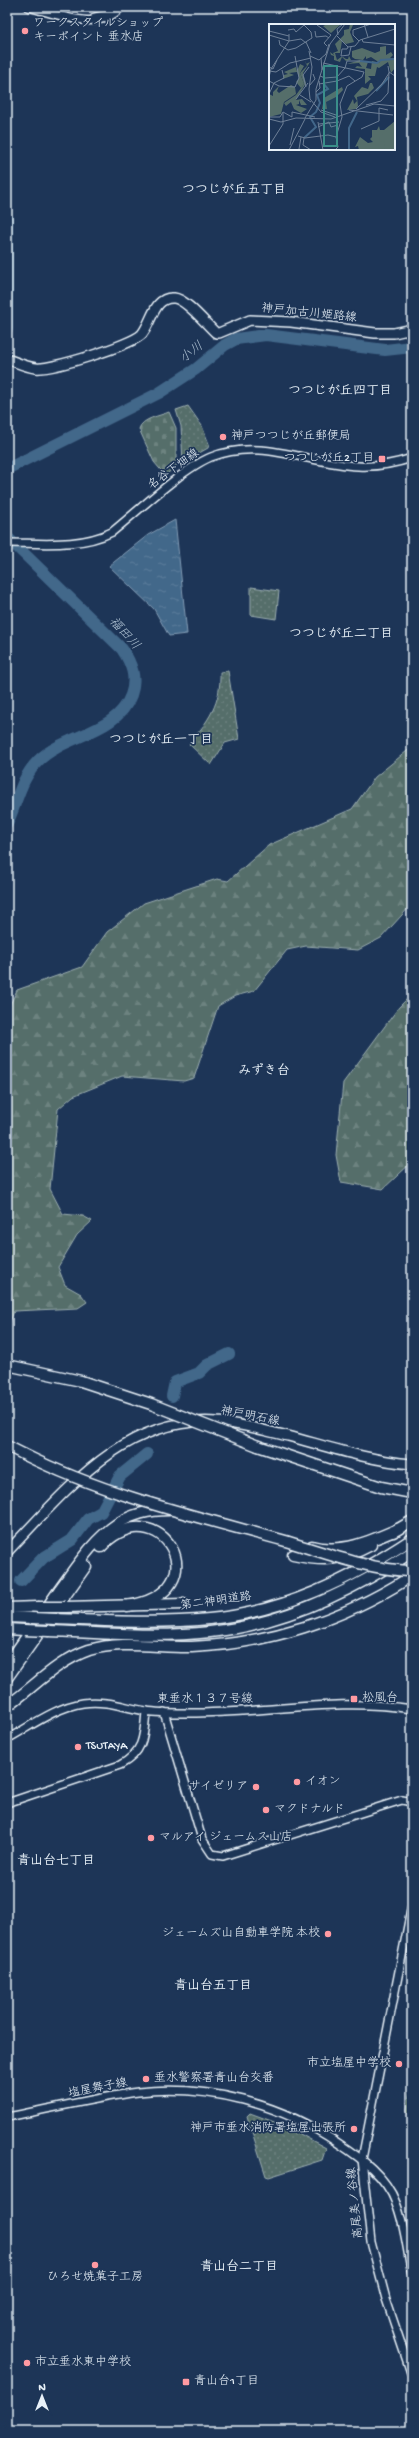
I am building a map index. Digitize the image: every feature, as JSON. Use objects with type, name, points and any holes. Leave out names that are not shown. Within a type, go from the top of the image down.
[{"type":"highway","points":[[7,1365],[81,1381],[151,1404],[258,1446],[381,1487],[412,1493]]},
{"type":"highway","points":[[7,1446],[74,1478],[119,1495],[372,1566],[409,1574]]},
{"type":"highway","points":[[7,1665],[93,1546],[109,1530],[134,1516],[161,1510],[182,1511],[324,1548],[352,1546],[398,1529]]},
{"type":"highway","points":[[293,1555],[323,1560],[341,1558],[359,1551],[412,1521]]},
{"type":"highway","points":[[7,1678],[79,1575],[106,1541],[131,1528],[155,1531],[172,1548],[176,1563],[174,1579],[164,1592],[157,1598],[127,1606]]},
{"type":"highway","name":"第二神明道路","points":[[7,1617],[183,1621],[256,1611],[300,1598],[341,1581],[412,1538]]},
{"type":"highway","points":[[7,1629],[154,1634],[197,1633],[237,1628],[285,1616],[327,1600],[366,1580],[412,1552]]},
{"type":"highway","points":[[7,1706],[57,1666],[90,1650],[114,1646],[214,1646],[261,1639],[306,1627],[334,1616],[386,1592],[409,1574]]},
{"type":"highway","points":[[7,1608],[184,1604]]},
{"type":"main road","name":"神戸加古川姫路線","points":[[7,359],[36,368],[51,368],[68,362],[82,360],[142,334],[158,304],[173,298],[181,299],[216,333],[250,320],[291,322],[375,332],[394,333],[412,329]]},
{"type":"main road","name":"神戸明石線","points":[[7,1552],[100,1459],[124,1443],[165,1427],[200,1421],[233,1423],[380,1459],[412,1464]]},
{"type":"street","points":[[28,7],[66,16],[99,21],[112,16],[121,7]]},
{"type":"street","points":[[66,16],[94,18],[106,14],[114,7]]},
{"type":"street","name":"名谷下畑線","points":[[7,543],[61,543],[90,540],[112,532],[198,464],[232,451],[259,449],[278,451],[357,466],[383,466],[412,458]]},
{"type":"street","name":"東垂水１３７号線","points":[[7,1740],[62,1708],[82,1703],[101,1701],[118,1703],[146,1711],[191,1713],[351,1705],[394,1706],[412,1710]]},
{"type":"street","points":[[7,1803],[120,1765],[133,1758],[141,1745],[146,1711]]},
{"type":"street","points":[[164,1712],[202,1839],[212,1854],[223,1856],[402,1800],[412,1802]]},
{"type":"street","name":"高尾美ノ谷線","points":[[412,1905],[362,2159],[371,2242],[388,2306],[412,2376]]},
{"type":"street","name":"塩屋舞子線","points":[[7,2117],[139,2092],[214,2094],[271,2107],[302,2122],[362,2159],[382,2180],[396,2203],[412,2274]]},
{"type":"green space","points":[[188,406],[202,426],[209,444],[208,448],[183,462],[181,426],[176,410]]},
{"type":"green space","points":[[169,412],[176,428],[176,467],[165,475],[154,462],[139,429],[147,420]]},
{"type":"green space","points":[[251,587],[279,591],[276,619],[251,615]]},
{"type":"green space","points":[[228,671],[239,739],[225,743],[211,765],[189,744],[208,719],[216,703],[220,683],[220,672]]},
{"type":"green space","points":[[412,747],[412,904],[381,938],[358,950],[306,946],[287,950],[254,991],[235,996],[218,1006],[194,1078],[184,1081],[122,1076],[73,1096],[58,1109],[50,1189],[63,1214],[83,1216],[92,1221],[77,1235],[58,1267],[65,1285],[81,1294],[87,1302],[78,1308],[14,1311],[7,1330],[7,1011],[17,990],[82,967],[107,932],[144,903],[217,879],[228,881],[269,845],[352,809],[375,777]]},
{"type":"green space","points":[[412,994],[412,1162],[383,1189],[341,1182],[336,1155],[343,1083],[399,1007]]},
{"type":"green space","points":[[412,2071],[412,2119],[410,2120],[407,2110]]},
{"type":"green space","points":[[250,2113],[285,2126],[326,2148],[322,2160],[269,2177],[266,2176],[247,2116]]},
{"type":"water","points":[[175,520],[187,634],[169,636],[154,609],[109,566],[148,535]]},
{"type":"waterway","name":"福田川","points":[[7,218],[7,329]]},
{"type":"waterway","name":"小川","points":[[7,469],[159,393],[196,369],[225,345],[236,339],[266,335],[385,350],[412,347]]},
{"type":"waterway","name":"福田川","points":[[7,537],[122,649],[131,666],[134,683],[131,695],[124,708],[114,718],[103,726],[49,752],[38,761],[27,775],[23,783],[7,824]]},
{"type":"waterway","points":[[172,1396],[175,1382],[199,1373],[207,1365],[229,1354]]},
{"type":"waterway","points":[[21,1581],[43,1558],[72,1540],[88,1519],[101,1512],[120,1476],[147,1454]]},
{"type":"place","name":"ワークスタイルショップ キーポイント 垂水店","points":[[25,31]]},
{"type":"place","name":"神戸つつじが丘郵便局","points":[[223,437]]},
{"type":"place","name":"つつじが丘2丁目","points":[[382,459]]},
{"type":"place","name":"松風台","points":[[354,1699]]},
{"type":"place","name":"TSUTAYA","points":[[78,1747]]},
{"type":"place","name":"イオン","points":[[297,1782]]},
{"type":"place","name":"サイゼリア","points":[[256,1787]]},
{"type":"place","name":"マクドナルド","points":[[266,1810]]},
{"type":"place","name":"マルアイ ジェームス山店","points":[[151,1838]]},
{"type":"place","name":"ジェームズ山自動車学院 本校","points":[[328,1934]]},
{"type":"place","name":"市立塩屋中学校","points":[[399,2064]]},
{"type":"place","name":"垂水警察署青山台交番","points":[[146,2079]]},
{"type":"place","name":"神戸市垂水消防署塩屋出張所","points":[[354,2129]]},
{"type":"place","name":"ひろせ焼菓子工房","points":[[95,2265]]},
{"type":"place","name":"市立垂水東中学校","points":[[27,2363]]},
{"type":"place","name":"青山台1丁目","points":[[186,2382]]},
{"type":"district","name":"つつじが丘五丁目","points":[[234,190]]},
{"type":"district","name":"つつじが丘四丁目","points":[[340,391]]},
{"type":"district","name":"つつじが丘二丁目","points":[[341,634]]},
{"type":"district","name":"つつじが丘一丁目","points":[[161,740]]},
{"type":"district","name":"みずき台","points":[[264,1071]]},
{"type":"district","name":"青山台七丁目","points":[[56,1861]]},
{"type":"district","name":"青山台五丁目","points":[[213,1986]]},
{"type":"district","name":"青山台二丁目","points":[[239,2267]]}]
